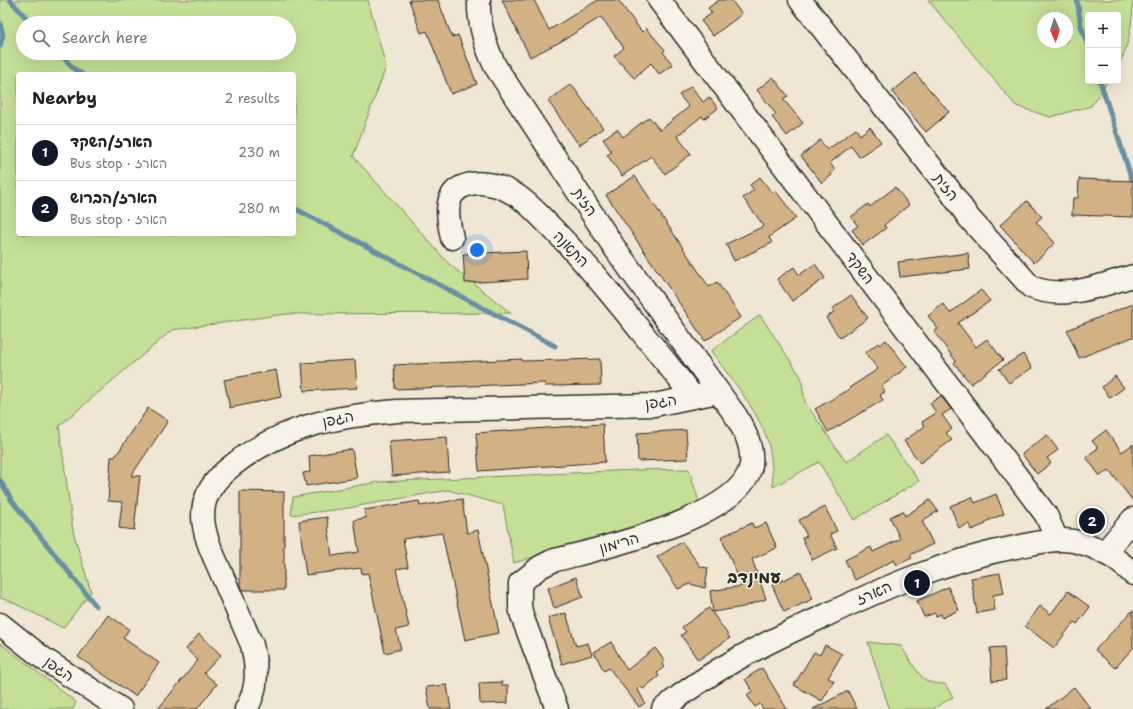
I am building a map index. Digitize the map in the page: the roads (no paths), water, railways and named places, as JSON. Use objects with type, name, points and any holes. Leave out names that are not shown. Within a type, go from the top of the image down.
[{"type":"street","name":"הזית","points":[[479,0],[480,24],[484,42],[494,66],[616,250],[718,392]]},
{"type":"street","name":"השקד","points":[[659,0],[1046,515],[1057,540]]},
{"type":"street","name":"הזית","points":[[800,0],[948,188],[969,218],[1031,287],[1044,293],[1071,293],[1133,276]]},
{"type":"street","name":"התאנה","points":[[452,238],[448,207],[451,196],[456,189],[476,183],[503,188],[517,196],[534,210],[585,262],[694,397]]},
{"type":"street","name":"הגפן","points":[[246,709],[256,685],[256,664],[252,645],[206,537],[203,515],[206,499],[212,486],[226,470],[246,454],[267,441],[292,430],[356,414],[397,411],[654,404],[718,392]]},
{"type":"street","name":"הרימון","points":[[557,709],[522,616],[520,606],[520,583],[540,567],[552,561],[639,538],[701,513],[732,494],[744,481],[750,466],[751,449],[747,435],[736,416],[718,392]]},
{"type":"street","points":[[1104,553],[1133,519]]},
{"type":"street","name":"הארז","points":[[663,709],[700,681],[752,650],[904,580],[964,559],[1010,548],[1057,540],[1078,542],[1104,553],[1133,574]]},
{"type":"street","name":"הגפן","points":[[0,624],[65,674],[121,709]]},
{"type":"waterway","points":[[10,0],[25,16]]},
{"type":"waterway","points":[[1077,0],[1081,26],[1085,37]]},
{"type":"waterway","points":[[0,23],[3,35],[0,46]]},
{"type":"waterway","points":[[66,60],[79,72]]},
{"type":"waterway","points":[[1101,84],[1132,180]]},
{"type":"waterway","points":[[296,209],[555,346]]},
{"type":"waterway","points":[[0,480],[12,501],[96,606]]},
{"type":"place","name":"הארז/הברוש","points":[[1092,521]]},
{"type":"place","name":"הארז/השקד","points":[[917,583]]},
{"type":"district","name":"עמינדב","points":[[754,577]]}]
